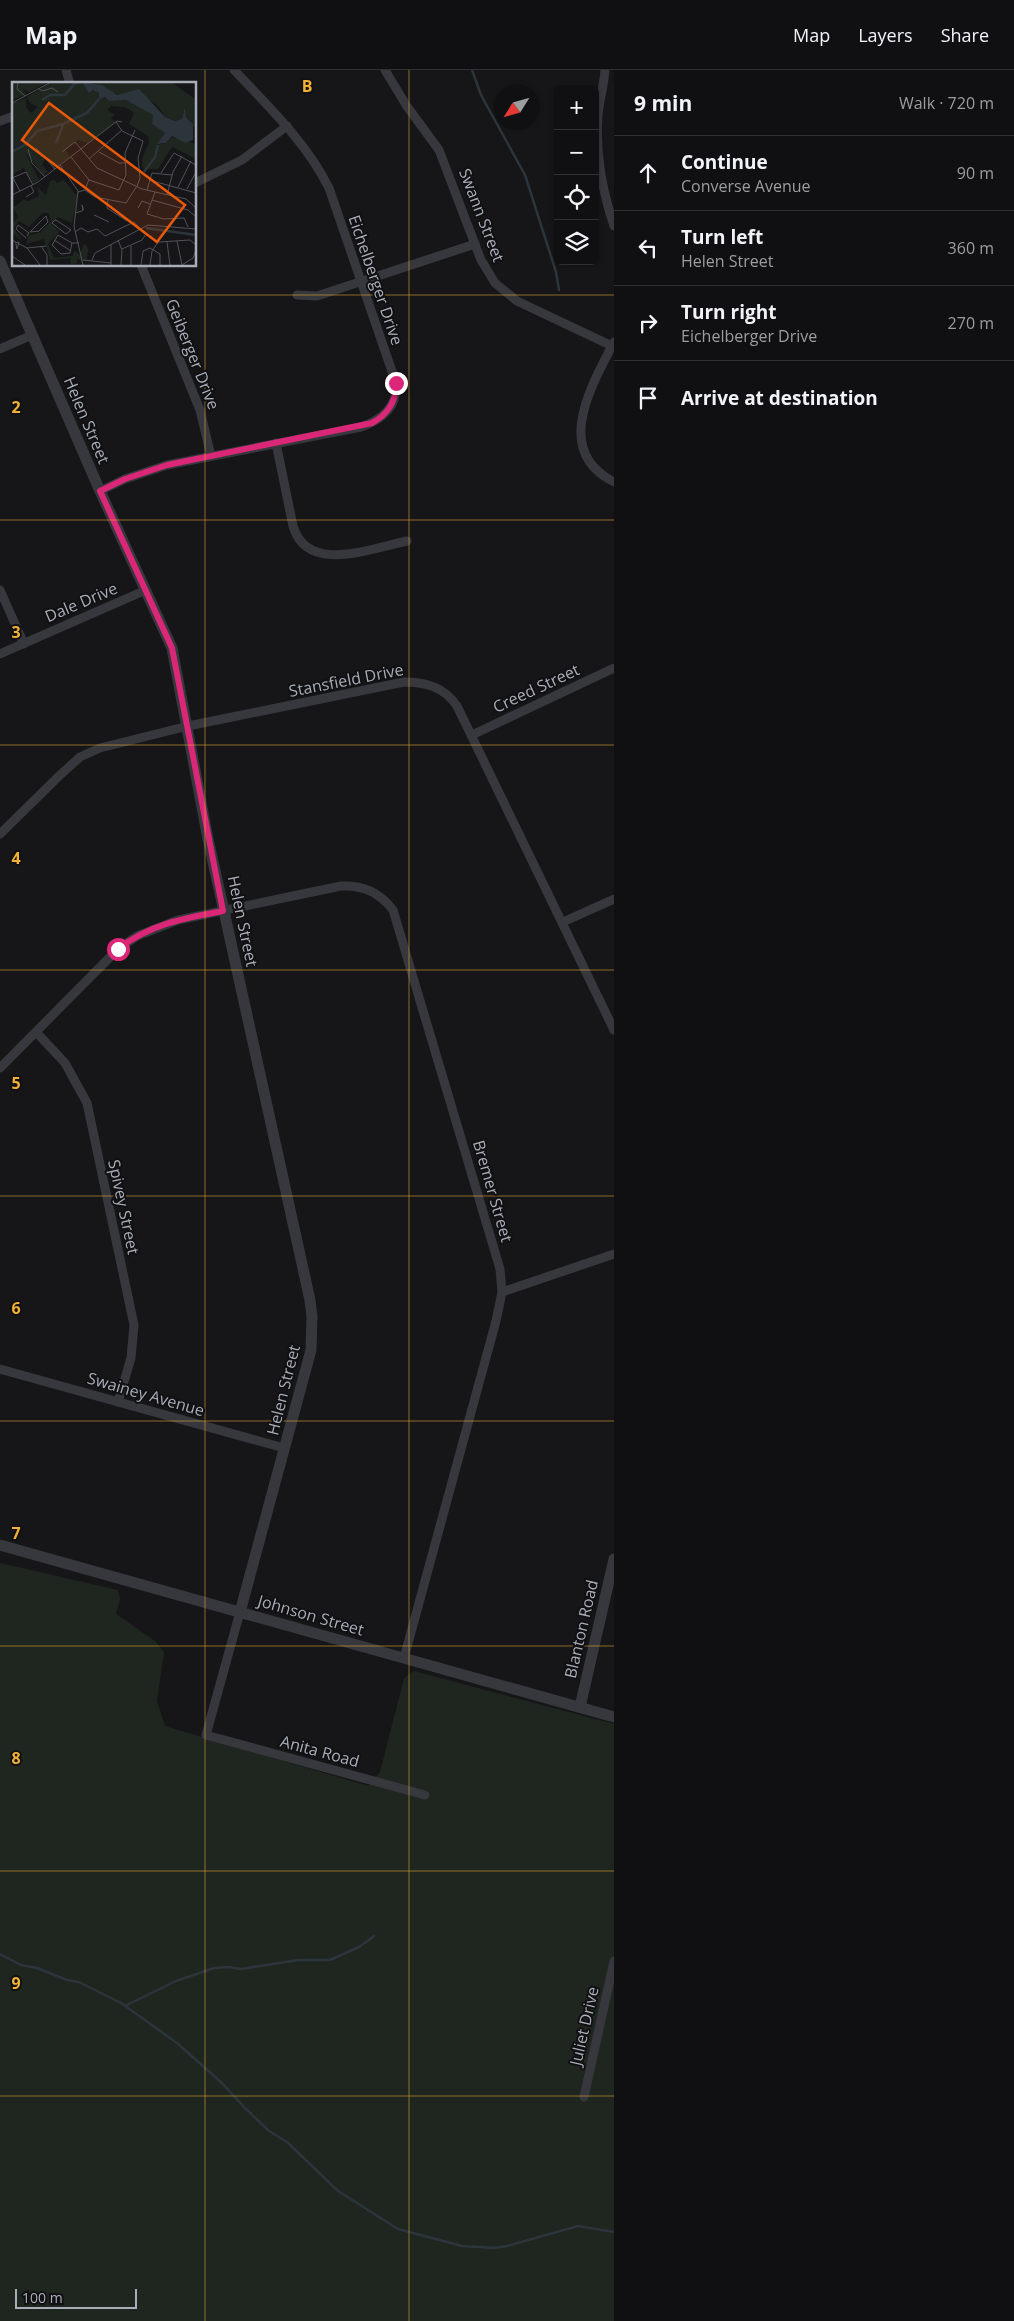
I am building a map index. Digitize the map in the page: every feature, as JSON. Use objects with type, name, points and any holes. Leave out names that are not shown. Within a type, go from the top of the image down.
[{"type":"street","name":"Eichelberger Drive","points":[[100,491],[146,471],[372,423],[381,418],[392,405],[396,394],[396,383],[329,188],[310,154],[287,126],[234,70]]},
{"type":"street","name":"Swann Street","points":[[384,70],[406,105],[440,150],[475,244],[489,274],[508,294],[613,345]]},
{"type":"street","points":[[605,70],[598,114],[598,153],[605,197],[614,226]]},
{"type":"street","points":[[0,121],[12,117]]},
{"type":"street","points":[[196,183],[242,160],[287,126]]},
{"type":"street","points":[[297,294],[317,296],[475,244]]},
{"type":"street","name":"Helen Street","points":[[0,261],[100,491],[172,648],[223,911],[310,1300],[311,1350],[240,1612]]},
{"type":"street","name":"Geiberger Drive","points":[[141,266],[200,410],[211,456]]},
{"type":"street","points":[[0,349],[32,335]]},
{"type":"street","points":[[613,345],[584,405],[581,432],[586,454],[599,472],[614,482]]},
{"type":"street","points":[[276,443],[292,526],[304,546],[318,554],[335,555],[407,541]]},
{"type":"street","points":[[0,590],[24,644]]},
{"type":"street","name":"Dale Drive","points":[[0,654],[146,590]]},
{"type":"street","name":"Creed Street","points":[[472,735],[614,668]]},
{"type":"street","name":"Stansfield Drive","points":[[0,834],[80,757],[116,743],[188,726],[404,682],[432,685],[446,693],[457,706],[614,1030]]},
{"type":"street","name":"Bremer Street","points":[[0,1068],[123,945],[152,928],[223,911],[352,886],[373,892],[393,910],[500,1269],[502,1292],[496,1321],[404,1658]]},
{"type":"street","points":[[563,922],[614,899]]},
{"type":"street","name":"Spivey Street","points":[[37,1033],[74,1077],[89,1113],[134,1325],[131,1358],[118,1402]]},
{"type":"street","points":[[502,1292],[614,1254]]},
{"type":"street","name":"Swainey Avenue","points":[[0,1369],[284,1448]]},
{"type":"street","name":"Johnson Street","points":[[0,1545],[614,1717]]},
{"type":"street","name":"Blanton Road","points":[[580,1707],[614,1559]]},
{"type":"street","name":"Anita Road","points":[[240,1612],[206,1735],[425,1795]]},
{"type":"street","name":"Juliet Drive","points":[[584,2097],[614,1960]]},
{"type":"shaded area","points":[[0,1563],[118,1590],[120,1599],[116,1614],[155,1641],[164,1652],[157,1701],[165,1726],[368,1786],[380,1772],[404,1678],[414,1671],[614,1724],[614,2321],[0,2321]]},
{"type":"waterway","points":[[472,70],[481,95],[525,175],[556,272],[559,290]]},
{"type":"waterway","points":[[125,2006],[176,1981],[214,1968],[228,1967],[241,1969],[298,1960],[330,1960],[359,1947],[374,1936]]},
{"type":"waterway","points":[[0,1954],[21,1965],[37,1968],[67,1980],[79,1982],[121,2003],[177,2043],[222,2083],[269,2131],[287,2142],[338,2191],[398,2229],[462,2246],[494,2248],[578,2226],[614,2232]]},
{"type":"route","points":[[118,949],[152,928],[178,920],[223,911],[172,648],[100,491],[125,479],[167,465],[361,427],[372,423],[389,410],[396,394],[396,383]]}]
